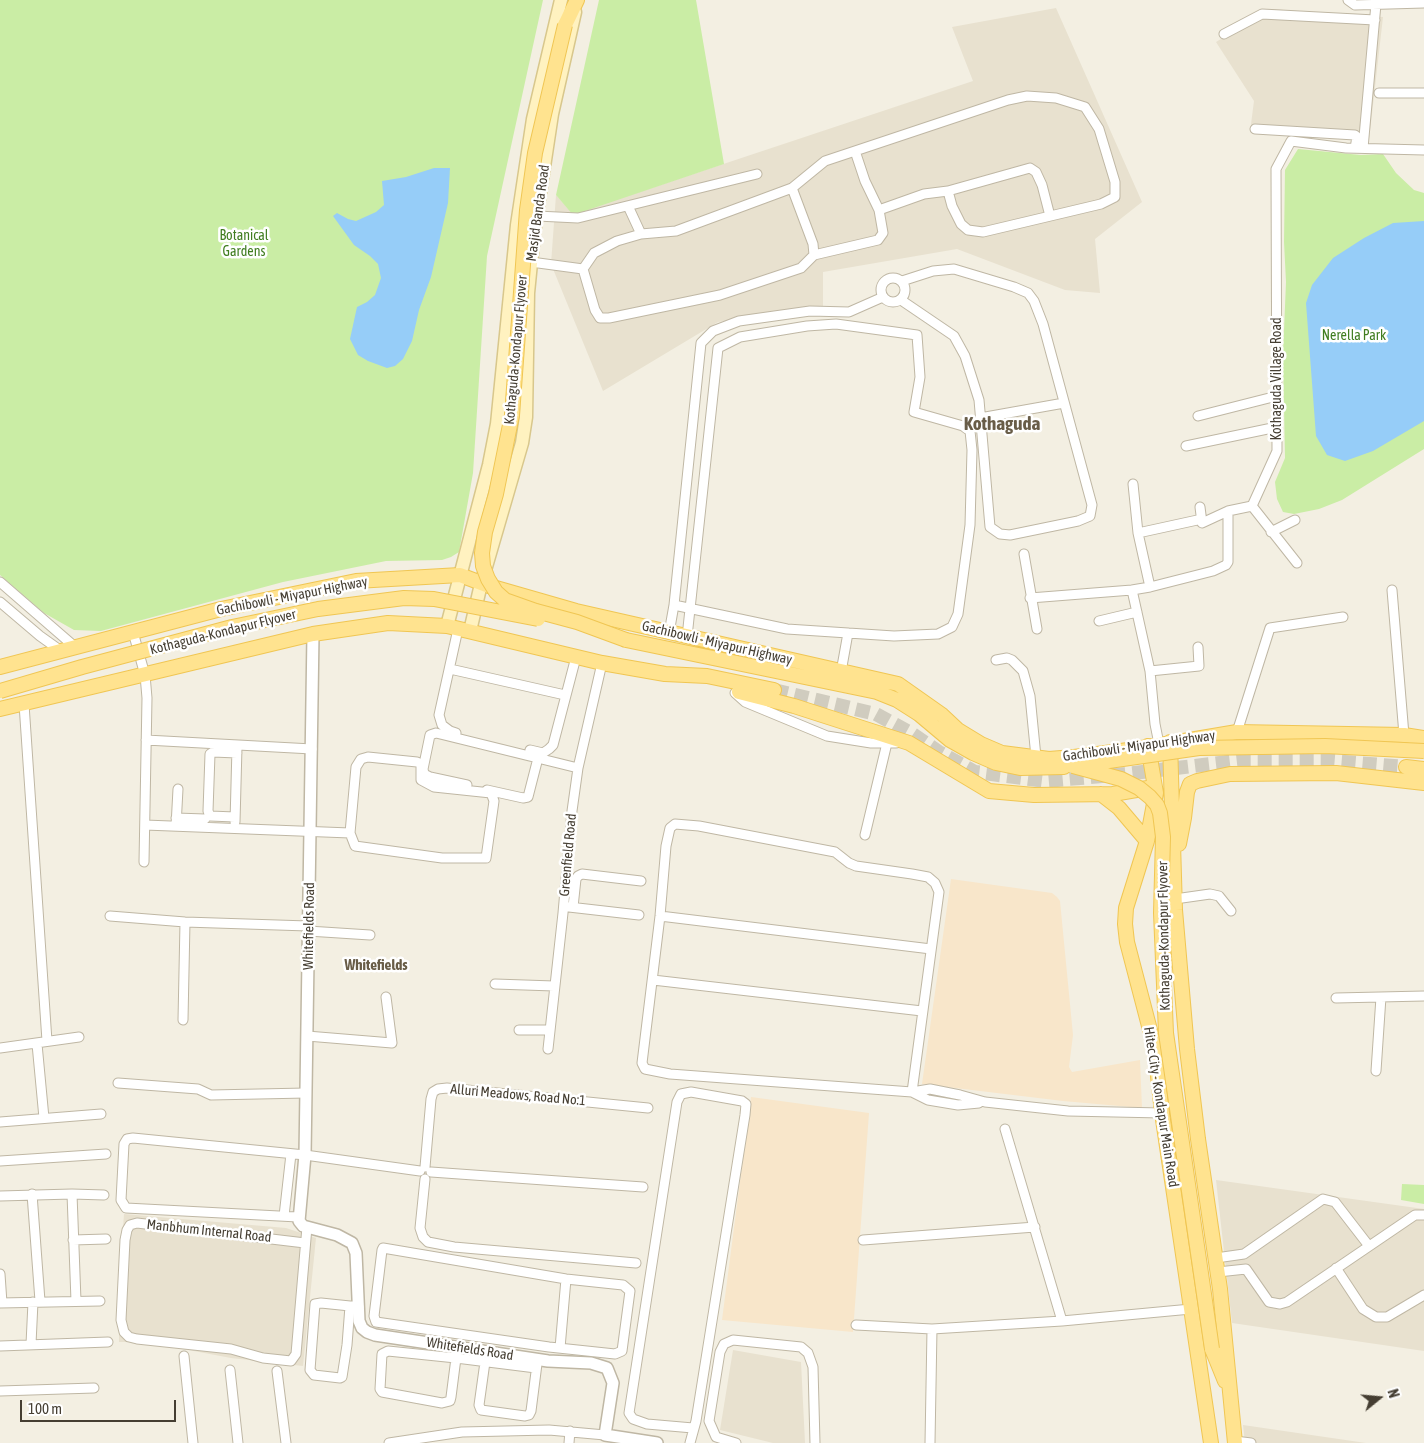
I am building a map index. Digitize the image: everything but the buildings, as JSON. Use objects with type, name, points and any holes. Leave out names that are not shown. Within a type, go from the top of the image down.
[{"type":"main road","name":"Masjid Banda Road","points":[[459,629],[460,575],[489,465],[497,424],[517,226],[533,119],[561,0]]},
{"type":"main road","name":"Masjid Banda Road","points":[[459,629],[481,584],[522,443],[525,426],[528,293],[531,262],[552,114],[577,0]]},
{"type":"main road","name":"Kothaguda-Kondapur Flyover","points":[[577,0],[565,25],[535,153],[527,210],[512,415],[482,552],[488,579],[496,592],[505,600],[536,611],[578,622],[626,640]]},
{"type":"main road","name":"Gachibowli - Miyapur Highway","points":[[0,667],[221,609],[356,581],[460,575],[481,584],[576,611],[898,684],[942,715],[958,730],[981,744],[1002,753],[1048,759],[1074,757],[1237,732],[1404,735],[1424,738]]},
{"type":"main road","name":"Kothaguda-Kondapur Flyover","points":[[0,690],[232,627],[318,609],[404,598],[434,599],[877,692],[897,700],[919,714],[950,740],[973,753],[996,763],[1020,768],[1072,766],[1199,748],[1325,746],[1424,750]]},
{"type":"main road","points":[[0,709],[313,634],[388,623],[459,629],[602,663],[665,674],[707,676],[774,690]]},
{"type":"main road","points":[[707,676],[714,686],[794,706],[909,743],[988,791],[1034,795],[1113,794],[1171,786]]},
{"type":"main road","points":[[1159,744],[1171,786],[1175,899],[1187,1050],[1198,1139],[1221,1265],[1235,1442]]},
{"type":"main road","name":"Hitec City - Kondapur Main Road","points":[[1159,744],[1152,819],[1147,842],[1126,908],[1125,924],[1127,942],[1155,1049],[1162,1113],[1211,1443]]},
{"type":"main road","name":"Kothaguda-Kondapur Flyover","points":[[1072,766],[1121,779],[1139,788],[1157,805],[1160,814],[1163,836],[1161,913],[1166,1033],[1212,1349],[1231,1396]]},
{"type":"main road","points":[[1406,767],[1424,769]]},
{"type":"main road","points":[[1175,866],[1187,792],[1190,784],[1198,780],[1230,774],[1336,773],[1424,783]]},
{"type":"main road","points":[[1101,794],[1119,808],[1147,842]]},
{"type":"street","points":[[1348,0],[1355,5],[1424,3]]},
{"type":"street","points":[[1360,148],[1376,4]]},
{"type":"street","points":[[1224,34],[1260,15],[1375,20]]},
{"type":"street","points":[[1378,92],[1424,93]]},
{"type":"street","points":[[583,269],[594,254],[617,241],[641,234],[676,231],[792,188],[825,161],[1008,100],[1027,96],[1056,98],[1085,107],[1099,129],[1115,182],[1116,197],[1101,204],[983,232],[968,230],[961,224],[952,206],[948,191]]},
{"type":"street","points":[[1255,129],[1355,135],[1360,148]]},
{"type":"street","name":"Kothaguda Village Road","points":[[1252,506],[1277,452],[1276,169],[1291,141],[1360,148],[1424,150]]},
{"type":"street","points":[[583,269],[595,310],[600,318],[609,318],[720,295],[801,268],[814,255],[878,240],[882,233],[879,210],[865,181],[856,151]]},
{"type":"street","points":[[879,210],[924,194],[948,191],[1030,168],[1036,172],[1042,185],[1050,216]]},
{"type":"street","points":[[537,216],[578,218],[757,174]]},
{"type":"street","points":[[792,188],[813,244],[814,255]]},
{"type":"street","points":[[628,206],[641,234]]},
{"type":"street","points":[[531,262],[583,269]]},
{"type":"street","points":[[901,300],[954,336],[964,356],[979,400],[990,527],[1000,534],[1010,535],[1078,521],[1090,516],[1092,505],[1043,324],[1034,301],[1028,293],[954,269],[933,271],[902,281]]},
{"type":"street","points":[[895,277],[902,281],[906,293],[901,300],[894,303],[883,297],[881,289],[887,279],[895,277]]},
{"type":"street","points":[[669,633],[674,605],[701,343],[713,330],[739,321],[810,311],[849,312],[883,297]]},
{"type":"street","points":[[674,605],[787,629],[894,636],[938,634],[952,626],[958,614],[970,525],[972,450],[970,431],[963,426],[914,412],[920,377],[917,335],[826,324],[740,337],[718,348],[701,343]]},
{"type":"street","points":[[686,637],[691,609],[718,348]]},
{"type":"street","points":[[1198,416],[1277,396]]},
{"type":"street","points":[[980,418],[1064,402]]},
{"type":"street","points":[[1186,446],[1277,427]]},
{"type":"street","points":[[1133,484],[1138,533],[1150,587]]},
{"type":"street","points":[[1200,507],[1202,523],[1228,511],[1252,506],[1297,563]]},
{"type":"street","points":[[1030,598],[1132,590],[1213,571],[1226,565],[1229,556],[1228,511]]},
{"type":"street","points":[[1138,533],[1202,519]]},
{"type":"street","points":[[1271,532],[1295,520]]},
{"type":"street","points":[[1024,554],[1030,598],[1037,630]]},
{"type":"street","points":[[0,582],[75,647]]},
{"type":"street","points":[[1132,590],[1150,671],[1155,724],[1159,744]]},
{"type":"street","points":[[1392,590],[1404,735]]},
{"type":"street","points":[[0,602],[61,651]]},
{"type":"street","points":[[1099,621],[1137,612]]},
{"type":"street","points":[[1237,732],[1270,628],[1343,617]]},
{"type":"street","points":[[459,629],[439,715],[442,725],[450,732],[536,752],[543,753],[549,750],[553,745],[576,657]]},
{"type":"street","points":[[133,632],[145,675],[148,698],[144,862]]},
{"type":"street","points":[[841,672],[848,633]]},
{"type":"street","name":"Whitefields Road","points":[[302,1223],[305,1155],[313,634]]},
{"type":"street","points":[[1150,671],[1199,666],[1198,647]]},
{"type":"street","points":[[996,660],[1010,658],[1023,672],[1030,696],[1036,757]]},
{"type":"street","name":"Greenfield Road","points":[[548,1049],[564,903],[570,822],[578,768],[602,663]]},
{"type":"street","points":[[450,668],[565,695]]},
{"type":"street","points":[[733,690],[745,702],[827,736],[871,743],[909,743]]},
{"type":"street","points":[[24,704],[47,1041]]},
{"type":"street","points":[[538,758],[526,798],[430,777],[423,772],[429,737],[436,733],[538,758],[578,768]]},
{"type":"street","points":[[146,740],[208,743],[237,748]]},
{"type":"street","points":[[205,823],[208,743]]},
{"type":"street","points":[[865,835],[887,743]]},
{"type":"street","points":[[235,828],[237,748]]},
{"type":"street","points":[[235,816],[210,816],[208,812],[210,754],[237,748],[312,748]]},
{"type":"street","points":[[361,759],[417,762],[421,764],[421,780],[430,786],[488,792],[493,796],[487,856],[483,859],[442,858],[357,847],[352,844],[350,833],[356,767],[361,759]]},
{"type":"street","points":[[178,789],[178,822]]},
{"type":"street","points":[[145,825],[178,822],[205,823],[235,828],[350,833]]},
{"type":"street","points":[[912,1092],[939,892],[935,883],[928,877],[856,866],[849,863],[842,855],[836,852],[699,826],[675,824],[670,828],[666,846],[653,980],[642,1063],[645,1069],[670,1074],[912,1092],[930,1089],[960,1094],[984,1102],[1068,1111],[1162,1113]]},
{"type":"street","points":[[574,903],[576,879],[580,875],[640,881]]},
{"type":"street","points":[[1175,899],[1210,894],[1219,896],[1230,911]]},
{"type":"street","points":[[564,903],[574,903],[638,915]]},
{"type":"street","points":[[110,916],[370,935]]},
{"type":"street","points":[[660,916],[931,949]]},
{"type":"street","points":[[183,1020],[185,922]]},
{"type":"street","points":[[653,980],[922,1010]]},
{"type":"street","points":[[495,984],[554,986]]},
{"type":"street","points":[[1336,998],[1424,996]]},
{"type":"street","points":[[307,1036],[392,1043],[386,997]]},
{"type":"street","points":[[1376,1071],[1381,997]]},
{"type":"street","points":[[519,1030],[550,1030]]},
{"type":"street","points":[[0,1048],[79,1037]]},
{"type":"street","points":[[37,1044],[44,1118]]},
{"type":"street","points":[[118,1083],[198,1088],[210,1096],[306,1093]]},
{"type":"street","name":"Alluri Meadows, Road No:1","points":[[636,1263],[454,1247],[428,1242],[423,1237],[420,1228],[431,1099],[433,1092],[438,1089],[447,1088],[648,1108]]},
{"type":"street","points":[[690,1443],[693,1428],[746,1115],[746,1104],[742,1101],[691,1092],[681,1094],[677,1102],[629,1413],[634,1419],[646,1424],[693,1428]]},
{"type":"street","points":[[0,1122],[101,1114]]},
{"type":"street","points":[[1006,1129],[1062,1321]]},
{"type":"street","name":"Whitefields Road","points":[[291,1154],[133,1138],[127,1139],[124,1144],[121,1200],[126,1208],[284,1216],[345,1238],[352,1243],[356,1253],[354,1306],[362,1328],[367,1332],[457,1353],[540,1363],[591,1363],[607,1368],[614,1383],[605,1435]]},
{"type":"street","points":[[0,1161],[106,1154]]},
{"type":"street","points":[[284,1216],[291,1154],[425,1172],[643,1187]]},
{"type":"street","points":[[31,1344],[36,1301],[32,1194]]},
{"type":"street","points":[[0,1196],[32,1194],[104,1195]]},
{"type":"street","points":[[72,1194],[76,1301]]},
{"type":"street","points":[[1221,1265],[1244,1254],[1324,1199],[1335,1202],[1369,1246]]},
{"type":"street","points":[[1244,1254],[1246,1269],[1269,1302],[1280,1304],[1287,1302],[1414,1215],[1424,1215]]},
{"type":"street","name":"Manbhum Internal Road","points":[[137,1223],[302,1242],[296,1354],[291,1360],[262,1358],[231,1349],[129,1338],[124,1332],[121,1320],[125,1240],[130,1225],[137,1223]]},
{"type":"street","points":[[302,1223],[302,1242]]},
{"type":"street","points":[[864,1240],[1035,1227]]},
{"type":"street","points":[[74,1240],[106,1239]]},
{"type":"street","points":[[386,1248],[566,1279],[624,1285],[630,1291],[622,1351],[615,1354],[549,1347],[376,1322],[374,1316],[382,1250],[386,1248]]},
{"type":"street","points":[[1221,1265],[1246,1269]]},
{"type":"street","points":[[1336,1268],[1363,1309],[1376,1317],[1387,1317],[1424,1295]]},
{"type":"street","points":[[0,1274],[1,1303],[100,1301]]},
{"type":"street","points":[[566,1279],[563,1348],[567,1362]]},
{"type":"street","points":[[318,1303],[354,1306],[342,1377],[314,1375],[310,1370],[314,1306],[318,1303]]},
{"type":"street","points":[[856,1325],[932,1330],[1062,1321],[1191,1309]]},
{"type":"street","points":[[930,1443],[932,1330]]},
{"type":"street","points":[[736,1443],[716,1437],[709,1422],[720,1352],[724,1344],[732,1340],[801,1347],[808,1353],[813,1367],[815,1443]]},
{"type":"street","points":[[0,1346],[108,1342]]},
{"type":"street","points":[[485,1362],[479,1405],[481,1410],[525,1416],[530,1413],[540,1363],[549,1347]]},
{"type":"street","points":[[457,1353],[450,1401],[442,1402],[382,1392],[380,1390],[382,1354],[385,1352],[457,1353],[485,1362],[540,1363]]},
{"type":"street","points":[[184,1356],[193,1443]]},
{"type":"street","points":[[230,1370],[238,1443]]},
{"type":"street","points":[[277,1371],[286,1443]]},
{"type":"street","points":[[0,1391],[94,1388]]},
{"type":"street","points":[[389,1443],[462,1432],[549,1430],[605,1435],[657,1443]]},
{"type":"street","points":[[569,1443],[570,1431]]},
{"type":"street","points":[[1235,1442],[1251,1443]]},
{"type":"shaded area","points":[[1056,8],[1142,202],[1095,239],[1100,293],[1065,290],[957,249],[823,272],[823,307],[718,322],[603,391],[551,264],[556,195],[573,214],[973,81],[952,27]]},
{"type":"shaded area","points":[[1270,9],[1383,17],[1369,140],[1250,132],[1254,101],[1216,42]]},
{"type":"shaded area","points":[[951,879],[1052,893],[1057,897],[1060,901],[1073,1035],[1069,1067],[1072,1072],[1140,1060],[1142,1108],[1063,1101],[922,1084]]},
{"type":"shaded area","points":[[751,1097],[869,1113],[853,1332],[722,1320]]},
{"type":"shaded area","points":[[1216,1180],[1424,1209],[1424,1351],[1232,1323]]},
{"type":"shaded area","points":[[124,1214],[286,1228],[316,1238],[303,1366],[231,1358],[146,1342],[119,1342],[119,1285]]},
{"type":"shaded area","points":[[733,1350],[801,1362],[805,1443],[773,1443],[720,1430]]},
{"type":"shaded area","points":[[1243,1425],[1366,1443],[1245,1443]]},
{"type":"green space","name":"Botanical Gardens","points":[[0,0],[543,0],[487,256],[473,473],[459,552],[442,560],[386,561],[283,582],[101,631],[74,630],[44,613],[0,575]]},
{"type":"green space","points":[[599,0],[696,0],[724,164],[573,215],[556,195]]},
{"type":"green space","name":"Nerella Park","points":[[1298,149],[1361,155],[1383,154],[1396,173],[1414,190],[1424,193],[1424,449],[1342,500],[1319,509],[1294,514],[1283,512],[1277,499],[1275,482],[1285,458],[1283,355],[1286,282],[1284,242],[1285,170]]},
{"type":"green space","points":[[1402,1184],[1424,1185],[1424,1204],[1401,1200]]},
{"type":"water","points":[[434,168],[450,168],[448,203],[431,277],[419,310],[412,341],[403,359],[395,366],[387,368],[358,355],[350,339],[357,307],[375,295],[381,278],[378,264],[354,245],[333,216],[337,213],[356,221],[376,212],[384,205],[382,181],[406,177]]},
{"type":"water","points":[[1424,221],[1424,421],[1373,451],[1345,461],[1327,455],[1316,436],[1306,303],[1312,285],[1333,258],[1364,238],[1393,223]]},
{"type":"tunnel","points":[[774,690],[876,714],[975,772],[1046,781],[1245,760],[1322,760],[1406,767]]},
{"type":"district","name":"Kothaguda","points":[[1002,424]]},
{"type":"district","name":"Whitefields","points":[[376,965]]}]
